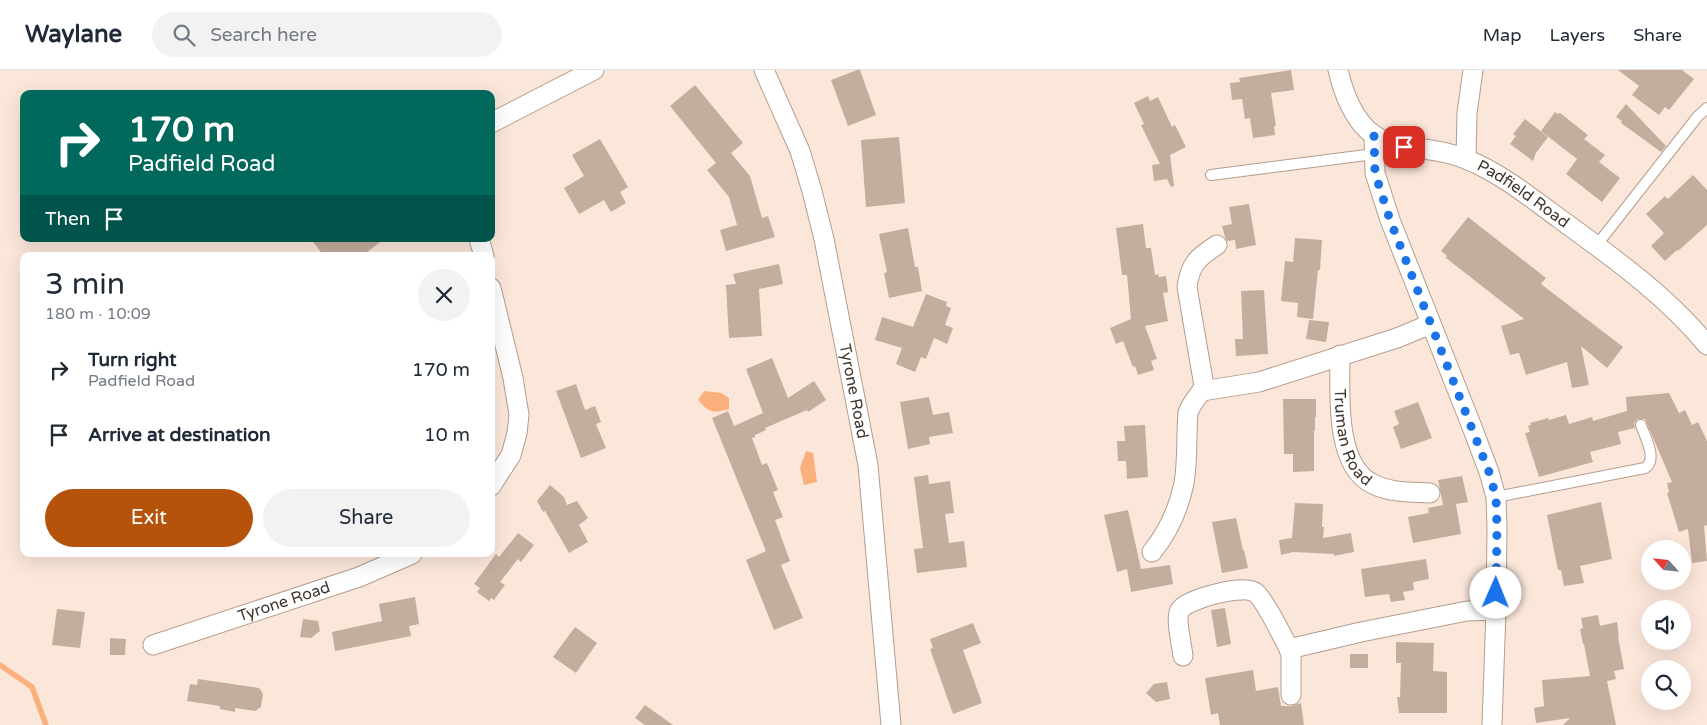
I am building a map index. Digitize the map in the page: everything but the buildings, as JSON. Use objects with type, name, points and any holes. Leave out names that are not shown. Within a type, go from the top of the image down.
[{"type":"street","points":[[495,121],[594,70]]},
{"type":"street","name":"Tyrone Road","points":[[764,70],[800,151],[810,184],[824,239],[868,465],[891,725]]},
{"type":"street","name":"Padfield Road","points":[[1338,70],[1349,102],[1359,120],[1374,136],[1391,144],[1424,149],[1466,159],[1485,167],[1509,182],[1596,246],[1660,297],[1707,345]]},
{"type":"street","points":[[1466,159],[1467,113],[1473,70]]},
{"type":"street","points":[[1374,136],[1375,173],[1390,220],[1472,427],[1496,497],[1496,610],[1492,725]]},
{"type":"street","points":[[1152,552],[1163,538],[1176,510],[1184,482],[1188,413],[1192,401],[1202,392],[1204,386],[1188,277],[1195,261],[1202,254],[1217,245]]},
{"type":"street","points":[[495,304],[513,378],[519,415],[517,433],[511,454],[495,481]]},
{"type":"street","points":[[1202,392],[1259,382],[1397,338],[1431,324]]},
{"type":"street","name":"Truman Road","points":[[1340,355],[1340,409],[1346,446],[1355,468],[1363,479],[1389,490],[1430,493]]},
{"type":"street","name":"Tyrone Road","points":[[153,645],[359,577],[405,557]]},
{"type":"street","points":[[1184,656],[1178,614],[1184,606],[1211,595],[1245,589],[1255,592],[1260,597],[1289,649],[1291,656],[1291,694]]},
{"type":"street","points":[[1289,649],[1361,632],[1467,611],[1496,610]]},
{"type":"lane","points":[[1596,246],[1698,116],[1707,108]]},
{"type":"lane","points":[[1211,175],[1374,154]]},
{"type":"lane","points":[[1496,497],[1644,468],[1648,466],[1651,458],[1641,425]]},
{"type":"shaded area","points":[[704,391],[721,393],[729,398],[729,409],[715,412],[705,407],[698,400]]},
{"type":"shaded area","points":[[806,451],[813,453],[817,482],[804,485],[800,468]]},
{"type":"waterway","points":[[0,665],[32,687],[46,725]]},
{"type":"route","points":[[1404,147],[1391,144],[1374,136],[1375,173],[1390,220],[1489,472],[1496,497],[1496,593]]}]
